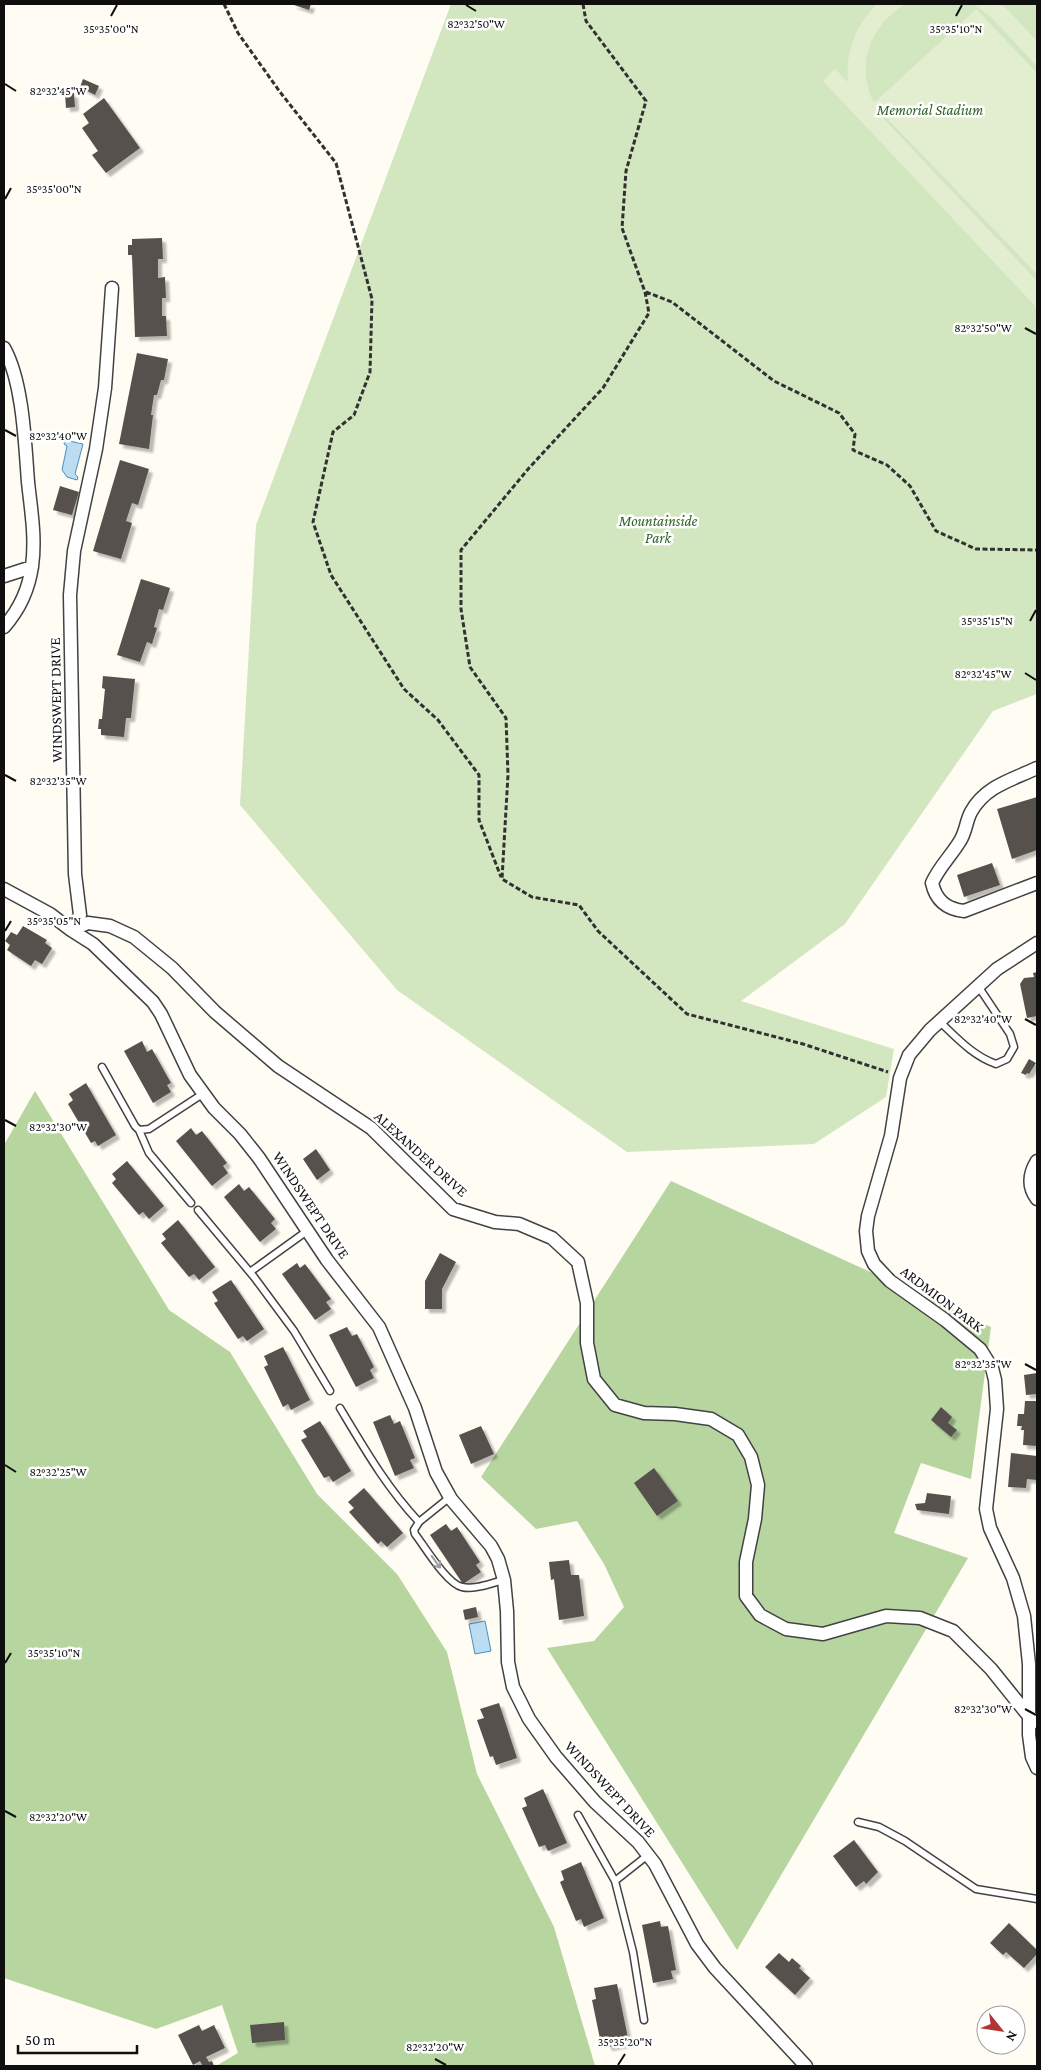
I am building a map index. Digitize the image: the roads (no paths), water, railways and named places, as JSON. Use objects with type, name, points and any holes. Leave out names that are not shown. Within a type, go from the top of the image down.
[{"type":"street","name":"WINDSWEPT DRIVE","points":[[112,288],[105,388],[96,449],[74,551],[70,595],[75,874],[80,915],[71,930],[93,944],[153,1002],[161,1014],[190,1075],[214,1108],[240,1134],[259,1158],[307,1232],[379,1326],[415,1408],[436,1472],[450,1497],[491,1546],[498,1559],[504,1580],[507,1610],[508,1662],[513,1687],[529,1719],[556,1757],[595,1802],[638,1842],[655,1864],[697,1944],[715,1968],[806,2066]]},
{"type":"street","points":[[4,348],[17,383],[34,540],[32,567],[21,602],[13,617],[4,627]]},
{"type":"street","points":[[4,576],[32,567]]},
{"type":"street","points":[[1037,768],[990,789],[978,799],[970,815],[965,834],[936,874],[932,883],[938,898],[944,905],[954,910],[964,911],[1037,883]]},
{"type":"street","points":[[4,888],[50,914],[71,930]]},
{"type":"street","name":"ALEXANDER DRIVE","points":[[71,930],[88,922],[110,926],[134,937],[172,968],[215,1012],[278,1066],[371,1128],[453,1209],[495,1222],[519,1224],[552,1238],[578,1262],[587,1303],[586,1343],[594,1379],[615,1405],[644,1413],[675,1414],[711,1419],[738,1435],[752,1457],[758,1485],[755,1519],[746,1562],[746,1596],[760,1615],[786,1629],[823,1634],[886,1616],[920,1618],[953,1631],[991,1670],[1033,1719]]},
{"type":"street","name":"ARDMION PARK","points":[[1037,943],[996,969],[930,1030],[909,1055],[900,1078],[891,1136],[868,1216],[866,1231],[868,1251],[874,1264],[890,1281],[945,1320],[980,1349],[992,1368],[996,1380],[997,1409],[986,1509],[990,1528],[1013,1578],[1024,1616],[1033,1719],[1032,1757],[1037,1768]]},
{"type":"street","points":[[1037,1161],[1032,1169],[1030,1183],[1037,1199]]},
{"type":"lane","points":[[940,1021],[965,1046],[985,1060],[996,1064],[1007,1058],[1014,1047],[1010,1034],[978,986]]},
{"type":"lane","points":[[102,1067],[139,1130],[149,1152],[191,1203]]},
{"type":"lane","points":[[139,1130],[148,1129],[204,1093]]},
{"type":"lane","points":[[198,1210],[250,1272],[298,1336],[330,1391]]},
{"type":"lane","points":[[250,1272],[307,1232]]},
{"type":"lane","points":[[340,1408],[372,1461],[404,1506],[419,1522]]},
{"type":"lane","points":[[450,1497],[419,1522],[414,1530],[415,1534],[448,1578],[460,1587],[474,1587],[504,1580]]},
{"type":"lane","points":[[578,1815],[615,1881],[633,1952],[644,2020]]},
{"type":"lane","points":[[858,1822],[879,1827],[905,1841],[976,1889],[1037,1899]]},
{"type":"lane","points":[[615,1881],[648,1855]]},
{"type":"water","points":[[65,440],[83,444],[75,474],[78,477],[77,480],[67,477],[62,470],[67,446],[64,444]]},
{"type":"water","points":[[485,1621],[491,1651],[475,1654],[469,1624]]},
{"type":"park label","name":"Memorial Stadium","points":[[930,110]]},
{"type":"park label","name":"Mountainside Park","points":[[658,530]]}]
